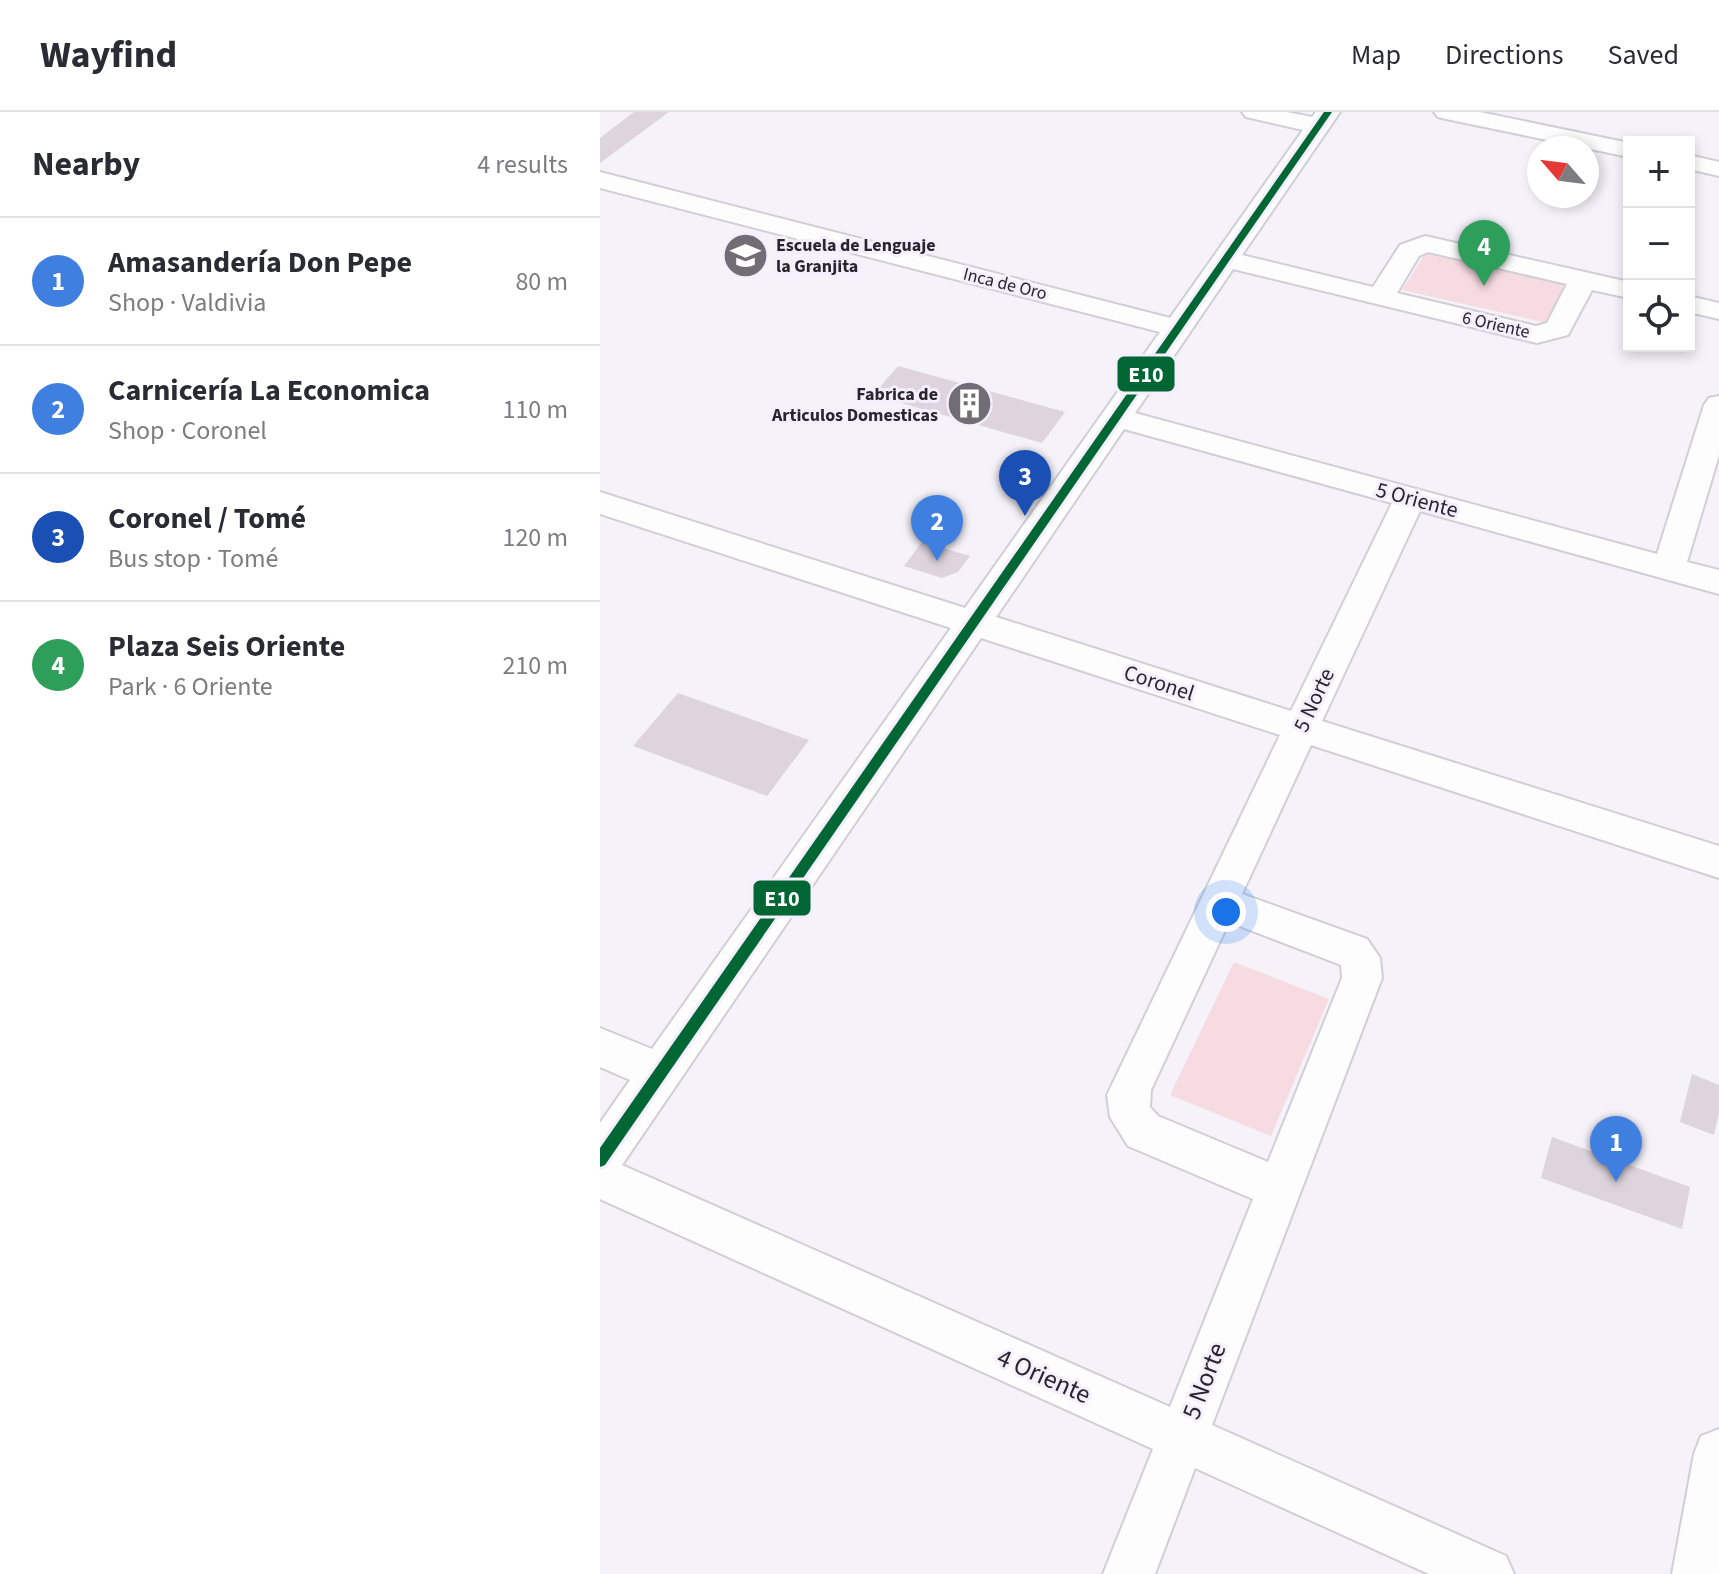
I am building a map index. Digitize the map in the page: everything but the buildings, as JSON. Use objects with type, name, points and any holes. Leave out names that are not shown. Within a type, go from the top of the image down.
[{"type":"street","points":[[600,1160],[1323,119],[1254,112]]},
{"type":"street","points":[[1446,112],[1623,149]]},
{"type":"street","points":[[1695,163],[1719,169]]},
{"type":"street","name":"Inca de Oro","points":[[600,180],[1178,328]]},
{"type":"street","points":[[1380,298],[1409,251],[1425,244],[1623,289]]},
{"type":"street","name":"6 Oriente","points":[[1226,259],[1544,335],[1554,332],[1560,325],[1583,280]]},
{"type":"street","points":[[1695,305],[1719,311]]},
{"type":"street","points":[[1669,568],[1719,405]]},
{"type":"street","name":"5 Oriente","points":[[1116,417],[1719,582]]},
{"type":"street","name":"5 Norte","points":[[1279,1188],[1143,1131],[1130,1116],[1127,1103],[1130,1089],[1410,498]]},
{"type":"street","name":"Coronel","points":[[600,503],[1719,862]]},
{"type":"street","name":"5 Norte","points":[[1129,1574],[1362,978],[1363,968],[1353,951],[1219,902]]},
{"type":"street","points":[[600,1047],[661,1073]]},
{"type":"street","name":"4 Oriente","points":[[600,1177],[1488,1574]]},
{"type":"street","points":[[1698,1574],[1719,1454]]},
{"type":"shaded area","points":[[1427,251],[1565,283],[1547,323],[1402,290]]},
{"type":"shaded area","points":[[1234,962],[1329,999],[1271,1136],[1170,1095]]},
{"type":"transit line","name":"E10","points":[[600,1160],[1328,112]]},
{"type":"place","name":"Escuela de Lenguaje la Granjita","points":[[745,255]]},
{"type":"place","name":"Plaza Seis Oriente","points":[[1484,286]]},
{"type":"place","name":"Fabrica de Articulos Domesticas","points":[[969,404]]},
{"type":"place","name":"Coronel / Tomé","points":[[1025,516]]},
{"type":"place","name":"Carnicería La Economica","points":[[937,561]]},
{"type":"place","name":"Amasandería Don Pepe","points":[[1616,1182]]}]
